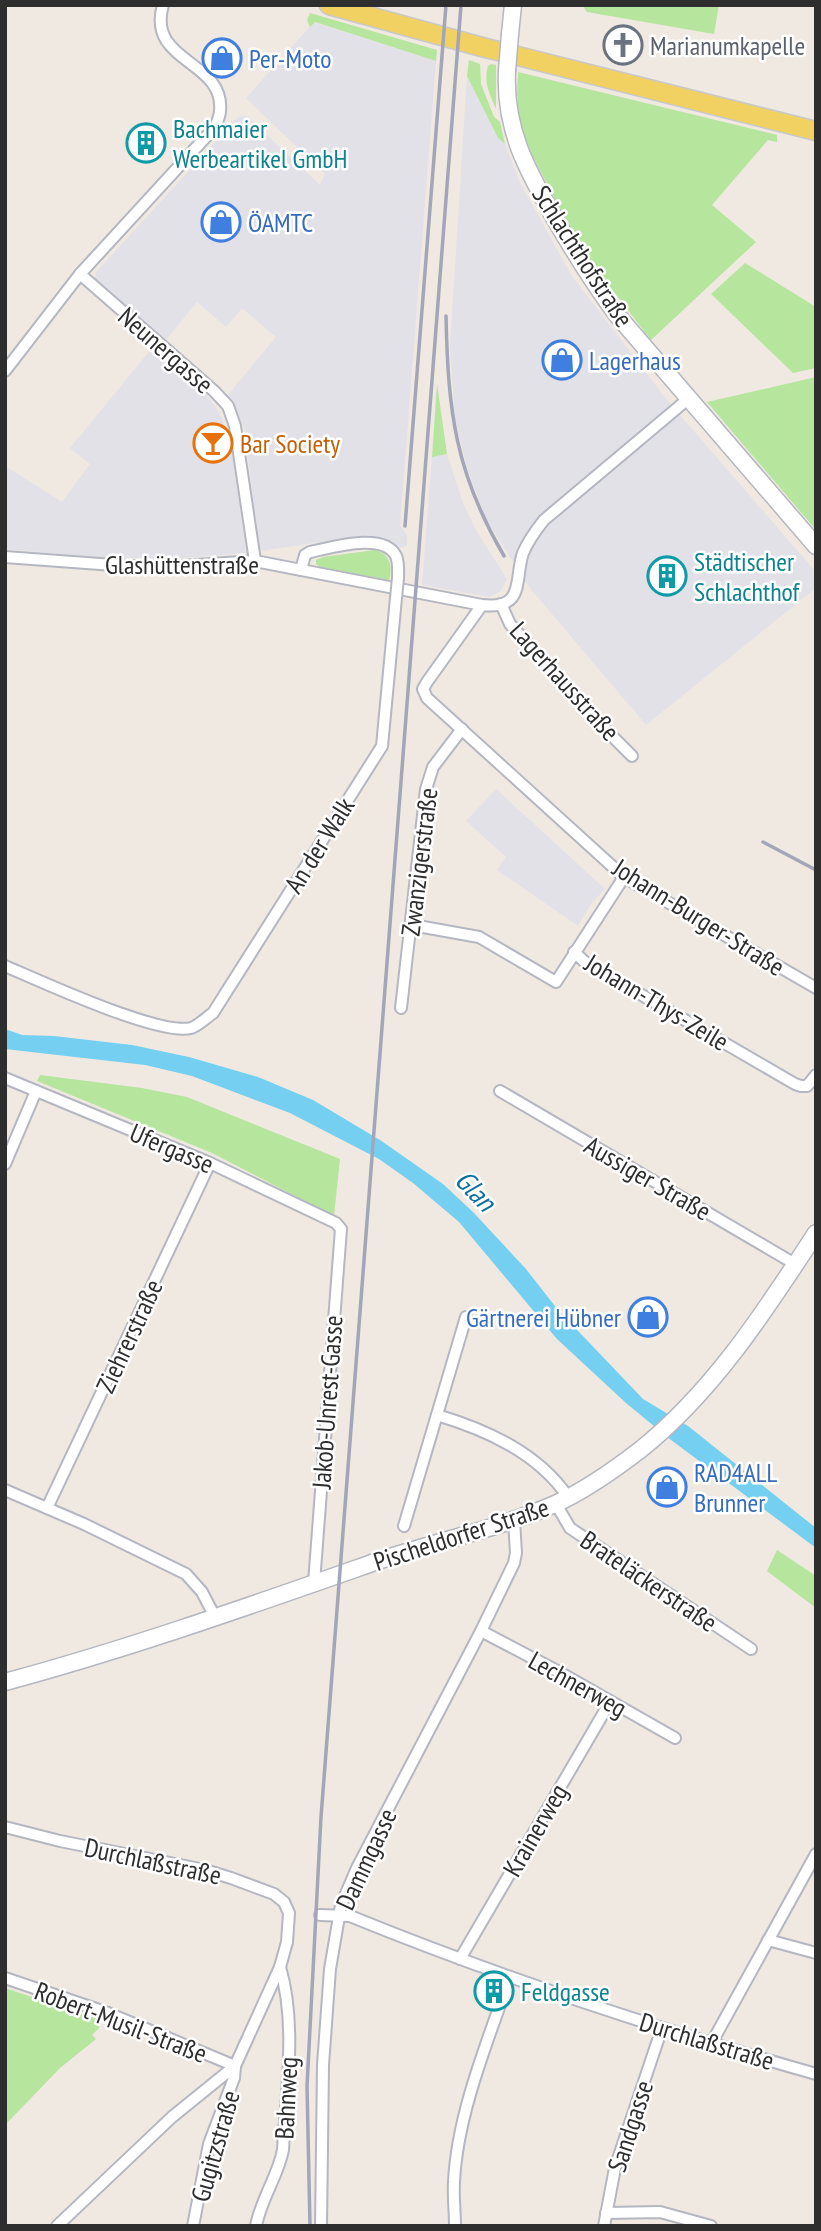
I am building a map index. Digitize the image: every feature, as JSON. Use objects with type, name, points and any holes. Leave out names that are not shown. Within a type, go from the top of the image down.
[{"type":"main road","points":[[329,5],[482,47],[816,131]]},
{"type":"main road","name":"Schlachthofstraße","points":[[513,5],[507,102],[515,139],[525,166],[594,284],[617,315],[816,546]]},
{"type":"main road","points":[[779,120],[816,121]]},
{"type":"main road","name":"Pischeldorfer Straße","points":[[5,1682],[514,1520],[562,1500],[621,1464],[688,1406],[738,1347],[816,1233]]},
{"type":"street","points":[[5,371],[80,274],[215,127],[220,111],[218,93],[204,73],[172,50],[162,37],[159,24],[163,5]]},
{"type":"street","name":"Neunergasse","points":[[80,274],[228,406],[235,426],[255,561]]},
{"type":"street","points":[[461,729],[427,698],[423,689],[482,605],[501,604],[516,591],[523,552],[544,520],[688,399]]},
{"type":"street","name":"An der Walk","points":[[5,967],[125,1015],[167,1027],[192,1028],[214,1013],[382,746],[398,578],[396,556],[391,549],[379,543],[364,542],[310,552],[305,555],[301,570]]},
{"type":"street","name":"Glashüttenstraße","points":[[5,557],[127,566],[181,566],[255,561],[482,605]]},
{"type":"street","name":"Lagerhausstraße","points":[[501,604],[510,624],[632,756]]},
{"type":"street","name":"Johann-Burger-Straße","points":[[461,729],[624,877],[816,988]]},
{"type":"street","name":"Zwanzigerstraße","points":[[401,1008],[426,789],[433,767],[461,729]]},
{"type":"street","name":"Johann-Thys-Zeile","points":[[624,877],[575,952],[585,962],[795,1084],[807,1086],[816,1075]]},
{"type":"street","points":[[412,925],[480,937],[556,982],[575,952]]},
{"type":"street","name":"Ufergasse","points":[[5,1078],[210,1163],[336,1223]]},
{"type":"street","points":[[5,1164],[36,1091]]},
{"type":"street","name":"Aussiger Straße","points":[[500,1091],[795,1264]]},
{"type":"street","name":"Ziehrerstraße","points":[[47,1508],[210,1163]]},
{"type":"street","name":"Jakob-Unrest-Gasse","points":[[314,1583],[341,1229],[336,1223]]},
{"type":"street","points":[[404,1526],[466,1317]]},
{"type":"street","name":"Brateläckerstraße","points":[[437,1415],[472,1426],[527,1456],[558,1483],[570,1528],[751,1649]]},
{"type":"street","points":[[5,1490],[186,1574],[202,1592],[215,1617]]},
{"type":"street","name":"Dammgasse","points":[[321,2226],[323,2065],[330,1969],[339,1914],[356,1868],[481,1632],[514,1563],[514,1520]]},
{"type":"street","name":"Lechnerweg","points":[[481,1632],[561,1673],[674,1738]]},
{"type":"street","name":"Krainerweg","points":[[460,1959],[610,1702]]},
{"type":"street","name":"Durchlaßstraße","points":[[5,1826],[60,1841],[205,1870],[274,1894],[284,1902],[289,1913],[287,1942],[280,1967]]},
{"type":"street","points":[[711,2044],[816,1854]]},
{"type":"street","name":"Durchlaßstraße","points":[[320,1915],[350,1916],[510,1977],[711,2044],[816,2074]]},
{"type":"street","points":[[768,1940],[816,1953]]},
{"type":"street","name":"Gugitzstraße","points":[[193,2226],[209,2144],[234,2078],[235,2066],[280,1967]]},
{"type":"street","name":"Bahnweg","points":[[256,2226],[262,2202],[283,2150],[289,2024],[286,1987],[280,1967]]},
{"type":"street","points":[[455,2226],[454,2181],[461,2133],[477,2071],[510,1977]]},
{"type":"street","name":"Robert-Musil-Straße","points":[[5,1978],[108,2013],[235,2066]]},
{"type":"street","name":"Sandgasse","points":[[604,2226],[615,2168],[662,2028]]},
{"type":"street","points":[[57,2226],[172,2117],[235,2066]]},
{"type":"street","points":[[606,2213],[660,2212],[711,2226]]},
{"type":"shaded area","points":[[314,22],[436,61],[400,526],[407,535],[407,546],[397,548],[384,539],[368,535],[260,551],[244,427],[227,396],[276,337],[242,308],[226,327],[197,302],[166,340],[95,278],[96,272],[238,117],[247,116],[320,185],[325,174],[246,98]]},
{"type":"shaded area","points":[[467,76],[498,138],[505,144],[520,183],[572,276],[667,400],[816,572],[816,588],[646,725],[529,587],[485,517],[467,468],[455,420],[450,346]]},
{"type":"shaded area","points":[[153,347],[204,392],[220,413],[231,444],[246,553],[171,559],[93,557],[5,549],[5,466],[62,502],[90,464],[70,448]]},
{"type":"shaded area","points":[[447,454],[463,503],[477,532],[507,579],[500,592],[489,597],[422,585],[432,457]]},
{"type":"shaded area","points":[[496,789],[605,889],[591,904],[578,926],[497,870],[506,857],[466,821]]},
{"type":"green space","points":[[582,5],[719,5],[714,34],[587,12]]},
{"type":"green space","points":[[310,13],[437,50],[436,61],[315,22],[310,27],[307,20]]},
{"type":"green space","points":[[469,60],[480,64],[481,84],[494,117],[500,122],[505,144],[498,138],[467,76]]},
{"type":"green space","points":[[496,65],[496,109],[487,83],[488,66]]},
{"type":"green space","points":[[518,72],[777,135],[777,142],[768,140],[712,205],[756,242],[651,340],[600,274],[572,232],[534,159],[520,125]]},
{"type":"green space","points":[[745,263],[816,307],[816,368],[793,373],[711,294]]},
{"type":"green space","points":[[816,377],[816,530],[707,402]]},
{"type":"green space","points":[[437,384],[447,454],[432,457]]},
{"type":"green space","points":[[375,550],[384,554],[389,562],[389,580],[316,564],[316,560],[323,557]]},
{"type":"green space","points":[[40,1075],[142,1088],[187,1097],[340,1159],[334,1216],[212,1153],[37,1081]]},
{"type":"green space","points":[[777,1550],[816,1576],[816,1608],[767,1571]]},
{"type":"green space","points":[[5,1988],[98,2019],[99,2028],[92,2035],[96,2039],[60,2068],[5,2125]]},
{"type":"water","points":[[5,1029],[22,1035],[132,1045],[189,1057],[258,1077],[313,1100],[380,1140],[443,1184],[473,1212],[526,1269],[558,1310],[643,1399],[688,1426],[816,1528],[816,1548],[671,1440],[626,1403],[557,1339],[459,1222],[413,1183],[379,1159],[290,1113],[192,1076],[145,1065],[5,1049]]},
{"type":"railway","points":[[405,526],[446,5]]},
{"type":"railway","points":[[310,2226],[307,2086],[321,1817],[461,5]]},
{"type":"railway","points":[[446,316],[449,382],[457,440],[475,496],[504,556]]},
{"type":"railway","points":[[763,842],[816,870]]},
{"type":"place","name":"Marianumkapelle","points":[[623,45]]},
{"type":"place","name":"Per-Moto","points":[[222,58]]},
{"type":"place","name":"Bachmaier Werbeartikel GmbH","points":[[146,143]]},
{"type":"place","name":"ÖAMTC","points":[[221,222]]},
{"type":"place","name":"Lagerhaus","points":[[562,360]]},
{"type":"place","name":"Bar Society","points":[[213,443]]},
{"type":"place","name":"Städtischer Schlachthof","points":[[667,576]]},
{"type":"place","name":"Gärtnerei Hübner","points":[[648,1317]]},
{"type":"place","name":"RAD4ALL Brunner","points":[[667,1487]]},
{"type":"place","name":"Feldgasse","points":[[494,1991]]},
{"type":"water label","name":"Glan","points":[[476,1190]]}]
